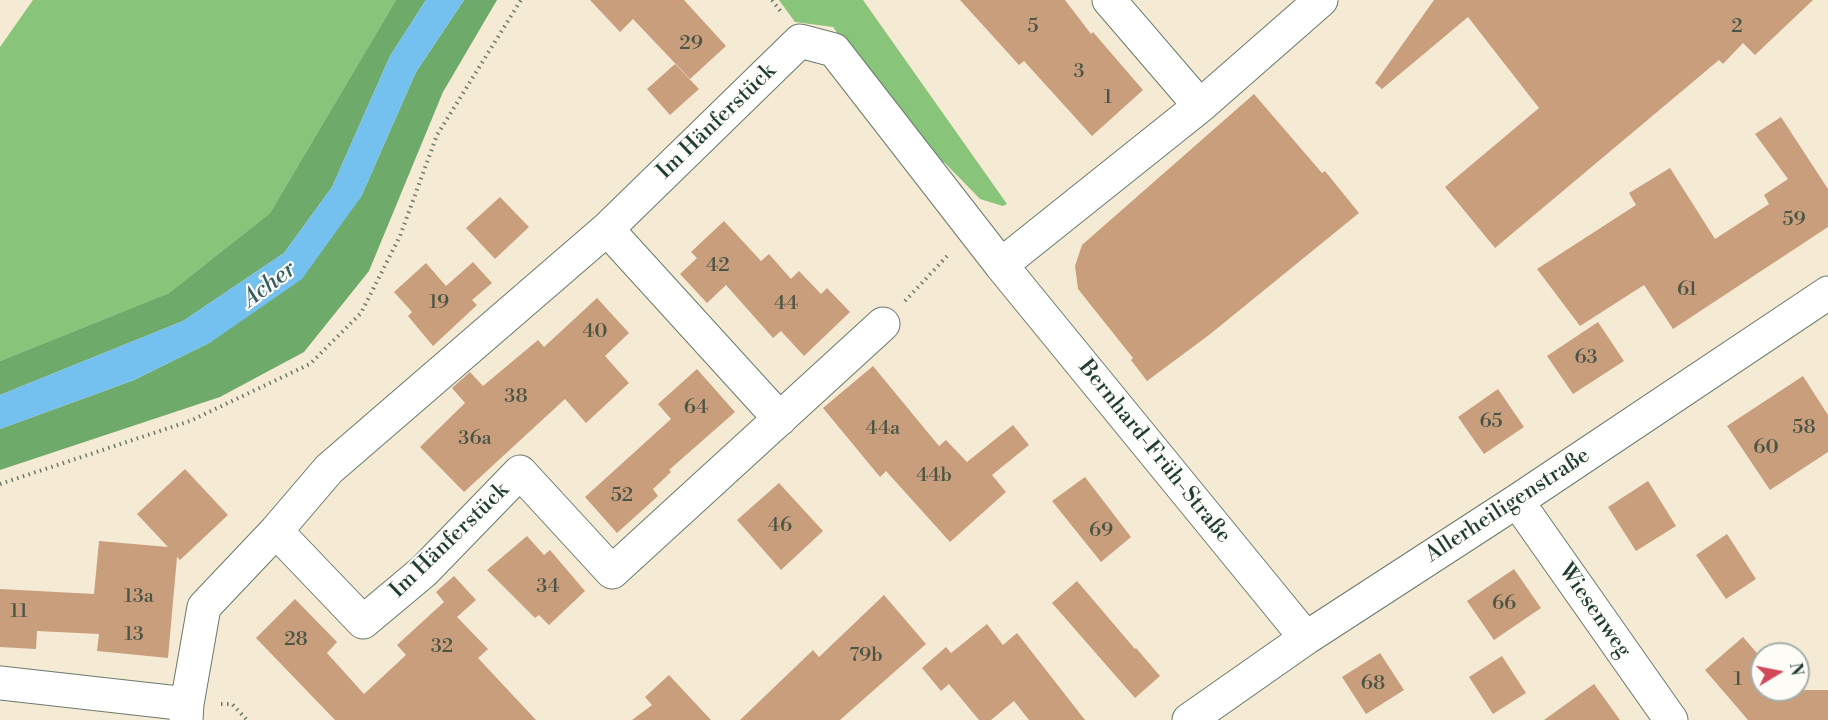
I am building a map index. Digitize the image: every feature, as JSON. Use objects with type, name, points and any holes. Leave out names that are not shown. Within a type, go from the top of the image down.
[{"type":"street","points":[[1109,0],[1200,106]]},
{"type":"street","points":[[1002,265],[1200,106],[1321,0]]},
{"type":"street","name":"Im Hänferstück","points":[[0,683],[187,712],[204,607],[276,531],[329,470],[607,229],[800,41]]},
{"type":"street","name":"Bernhard-Früh-Straße","points":[[800,41],[834,50],[976,233],[1306,639]]},
{"type":"street","points":[[607,229],[780,419]]},
{"type":"street","name":"Allerheiligenstraße","points":[[1189,720],[1306,639],[1828,293]]},
{"type":"street","name":"Im Hänferstück","points":[[276,531],[363,622],[424,571],[520,472],[612,572],[883,324]]},
{"type":"street","name":"Wiesenweg","points":[[1517,501],[1671,720]]},
{"type":"path","points":[[0,484],[190,421],[310,364],[361,313],[400,236],[437,135],[521,0]]},
{"type":"path","points":[[883,324],[952,251],[976,233]]},
{"type":"green space","points":[[33,0],[396,0],[270,213],[169,293],[0,361],[0,47]]},
{"type":"green space","points":[[396,0],[426,0],[390,56],[332,187],[284,253],[183,321],[0,395],[0,361],[169,293],[270,213]]},
{"type":"green space","points":[[464,0],[497,0],[443,92],[369,271],[304,352],[220,397],[0,470],[0,429],[134,380],[211,342],[361,197],[416,72]]},
{"type":"green space","points":[[779,0],[863,0],[1007,204],[1003,206],[980,199],[945,163],[931,159],[833,27],[795,22]]},
{"type":"water","name":"Acher","points":[[426,0],[464,0],[416,72],[361,197],[302,279],[211,342],[134,380],[0,429],[0,395],[183,321],[284,253],[332,187],[390,56]]},
{"type":"building","points":[[590,0],[684,0],[726,46],[690,79],[633,19],[620,32]]},
{"type":"building","points":[[960,0],[1065,0],[1091,34],[1093,32],[1143,90],[1092,136],[1024,61],[1019,65]]},
{"type":"building","points":[[1434,0],[1813,0],[1755,55],[1743,43],[1723,64],[1719,60],[1495,248],[1445,187],[1539,108],[1468,17],[1382,89],[1375,83]]},
{"type":"building","points":[[675,64],[699,89],[670,115],[647,89]]},
{"type":"building","points":[[1254,94],[1322,173],[1325,171],[1359,213],[1209,335],[1147,381],[1131,360],[1133,358],[1078,289],[1075,266],[1082,245]]},
{"type":"building","points":[[1781,117],[1828,189],[1828,227],[1673,329],[1644,285],[1580,326],[1537,269],[1636,205],[1629,193],[1670,168],[1715,239],[1769,204],[1764,195],[1788,179],[1755,134]]},
{"type":"building","points":[[500,197],[529,227],[495,259],[466,228]]},
{"type":"building","points":[[724,221],[761,261],[769,254],[791,279],[799,271],[821,294],[827,288],[850,312],[804,356],[781,331],[773,338],[726,285],[707,303],[680,274],[697,258],[691,252]]},
{"type":"building","points":[[473,262],[492,283],[472,300],[477,305],[433,346],[408,316],[412,312],[394,292],[426,263],[446,286]]},
{"type":"building","points":[[597,298],[629,333],[605,356],[629,383],[586,423],[565,399],[464,492],[420,447],[465,403],[452,388],[470,372],[483,386],[538,340],[544,347]]},
{"type":"building","points":[[1598,322],[1624,361],[1573,394],[1547,356]]},
{"type":"building","points":[[873,366],[939,446],[946,440],[967,462],[1013,425],[1029,445],[992,475],[1006,492],[950,542],[886,471],[880,477],[823,408]]},
{"type":"building","points":[[697,369],[735,412],[669,470],[671,472],[653,489],[658,496],[617,533],[585,497],[671,419],[658,404]]},
{"type":"building","points":[[1803,376],[1828,415],[1828,452],[1770,490],[1727,426]]},
{"type":"building","points":[[1498,389],[1524,427],[1484,454],[1458,417]]},
{"type":"building","points":[[185,469],[228,515],[180,560],[177,557],[168,658],[97,651],[99,634],[37,631],[36,649],[0,647],[0,589],[94,594],[99,541],[168,547],[137,514]]},
{"type":"building","points":[[1085,477],[1131,537],[1101,562],[1052,501]]},
{"type":"building","points":[[1648,481],[1676,526],[1636,551],[1608,507]]},
{"type":"building","points":[[779,483],[823,531],[781,570],[737,520]]},
{"type":"building","points":[[1727,534],[1756,579],[1726,599],[1696,555]]},
{"type":"building","points":[[527,536],[544,555],[550,550],[585,591],[549,625],[539,615],[535,618],[487,570]]},
{"type":"building","points":[[1514,569],[1541,608],[1494,640],[1467,601]]},
{"type":"building","points":[[454,576],[476,600],[457,617],[488,649],[478,658],[536,720],[335,720],[256,638],[295,599],[337,642],[327,653],[364,694],[406,655],[397,645],[444,602],[436,592]]},
{"type":"building","points":[[1077,581],[1160,676],[1135,698],[1052,603]]},
{"type":"building","points":[[884,595],[926,644],[840,720],[740,720],[813,650],[819,657]]},
{"type":"building","points":[[987,624],[1003,645],[1017,633],[1085,720],[1029,720],[1014,701],[991,720],[979,720],[949,684],[941,691],[922,668],[946,647],[951,653]]},
{"type":"building","points":[[1743,637],[1750,645],[1750,702],[1810,702],[1810,690],[1828,690],[1828,720],[1748,720],[1705,670]]},
{"type":"building","points":[[1380,653],[1404,690],[1366,714],[1342,677]]},
{"type":"building","points":[[1502,656],[1526,693],[1493,714],[1469,677]]},
{"type":"building","points":[[669,675],[711,720],[632,720],[652,705],[645,697]]},
{"type":"building","points":[[1594,684],[1620,720],[1544,720]]}]
